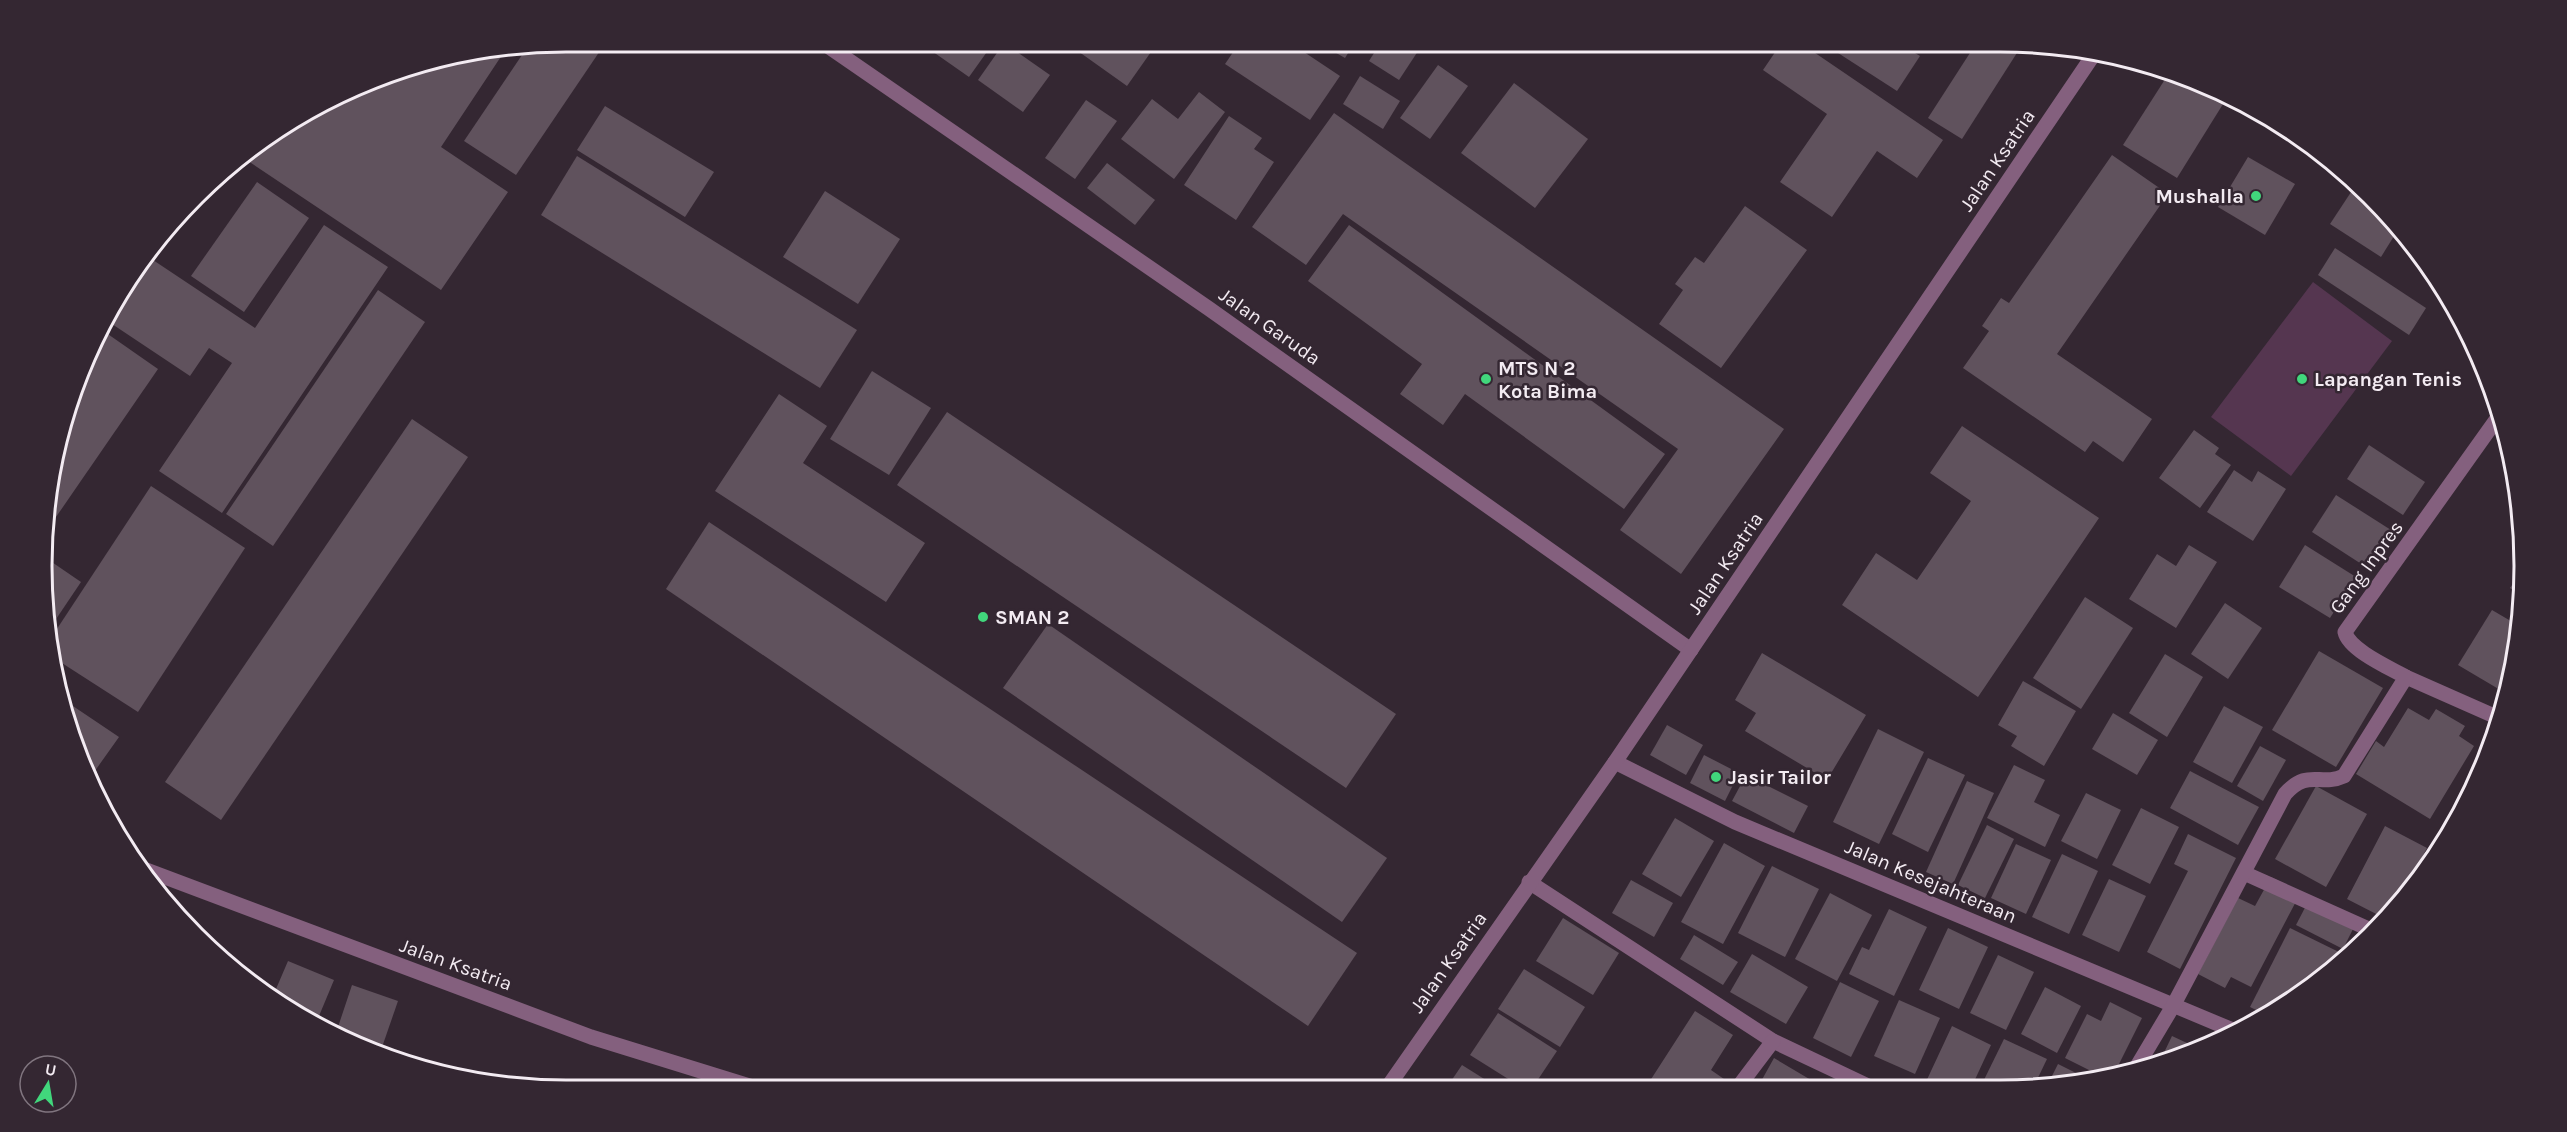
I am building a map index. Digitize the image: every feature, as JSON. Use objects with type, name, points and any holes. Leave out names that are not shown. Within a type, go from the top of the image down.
[{"type":"street","name":"Jalan Garuda","points":[[837,52],[1208,308],[1691,650]]},
{"type":"street","name":"Jalan Ksatria","points":[[1393,1080],[1615,762],[2090,60]]},
{"type":"street","name":"Gang Inpres","points":[[2406,677],[2349,642],[2345,632],[2494,423]]},
{"type":"street","points":[[2141,1060],[2173,1006],[2285,794],[2305,779],[2337,780],[2344,776],[2406,677],[2492,715]]},
{"type":"street","name":"Jalan Kesejahteraan","points":[[1615,762],[1735,822],[2228,1027]]},
{"type":"street","name":"Jalan Ksatria","points":[[155,873],[591,1037],[730,1080]]},
{"type":"street","points":[[2244,873],[2366,927]]},
{"type":"street","points":[[1529,882],[1773,1041],[1855,1080]]},
{"type":"street","points":[[1744,1080],[1773,1041]]},
{"type":"shaded area","name":"Lapangan Tenis","points":[[2313,282],[2392,341],[2291,476],[2211,417]]},
{"type":"building","points":[[599,52],[516,175],[464,141],[522,55]]},
{"type":"building","points":[[933,52],[987,52],[969,77]]},
{"type":"building","points":[[998,52],[1017,52],[1050,75],[1023,112],[978,80]]},
{"type":"building","points":[[1079,52],[1151,52],[1127,86]]},
{"type":"building","points":[[1233,52],[1304,52],[1340,76],[1310,120],[1225,64]]},
{"type":"building","points":[[1334,52],[1349,52],[1345,58]]},
{"type":"building","points":[[1375,52],[1417,52],[1399,80],[1369,61]]},
{"type":"building","points":[[1775,52],[1814,52],[1943,140],[1917,178],[1877,151],[1832,217],[1780,182],[1827,114],[1763,70]]},
{"type":"building","points":[[1837,52],[1913,52],[1920,56],[1897,91]]},
{"type":"building","points":[[1971,52],[2017,53],[1962,139],[1928,118]]},
{"type":"building","points":[[501,57],[441,147],[508,192],[441,290],[249,162],[309,121],[369,92],[433,70]]},
{"type":"building","points":[[1438,65],[1468,86],[1430,139],[1400,118]]},
{"type":"building","points":[[1360,76],[1400,101],[1383,129],[1343,104]]},
{"type":"building","points":[[2165,80],[2224,103],[2177,178],[2123,145]]},
{"type":"building","points":[[1514,83],[1588,139],[1535,208],[1461,153]]},
{"type":"building","points":[[1199,92],[1225,112],[1174,179],[1121,139],[1152,99],[1178,119]]},
{"type":"building","points":[[1086,100],[1117,121],[1075,179],[1045,158]]},
{"type":"building","points":[[605,106],[714,172],[685,217],[577,150]]},
{"type":"building","points":[[1334,113],[1784,429],[1681,574],[1620,530],[1678,449],[1343,214],[1306,265],[1252,227]]},
{"type":"building","points":[[1229,116],[1262,138],[1254,149],[1274,162],[1236,220],[1184,185]]},
{"type":"building","points":[[2112,155],[2168,194],[2057,354],[2152,419],[2123,462],[2093,441],[2085,452],[1963,368],[1989,331],[1982,326],[2001,298],[2009,303]]},
{"type":"building","points":[[577,156],[857,330],[820,388],[541,215]]},
{"type":"building","points":[[2248,157],[2295,184],[2265,235],[2218,207]]},
{"type":"building","points":[[1107,163],[1155,200],[1135,225],[1087,188]]},
{"type":"building","points":[[257,182],[309,218],[244,312],[191,276]]},
{"type":"building","points":[[825,191],[900,239],[858,304],[783,257]]},
{"type":"building","points":[[2352,191],[2394,236],[2381,257],[2330,224]]},
{"type":"building","points":[[1745,206],[1807,250],[1721,368],[1659,324],[1683,290],[1675,284],[1695,257],[1704,263]]},
{"type":"building","points":[[324,225],[388,267],[222,513],[159,471],[232,363],[209,348],[190,376],[113,324],[154,260],[255,328]]},
{"type":"building","name":"MTS N 2 Kota Bima","points":[[1349,225],[1665,454],[1624,509],[1465,394],[1443,425],[1400,394],[1422,364],[1308,281]]},
{"type":"building","points":[[2335,248],[2426,308],[2409,335],[2318,275]]},
{"type":"building","points":[[378,290],[425,322],[273,546],[226,514]]},
{"type":"building","points":[[108,334],[158,369],[55,518],[62,466],[70,433],[92,369]]},
{"type":"building","points":[[872,371],[931,408],[889,475],[830,439]]},
{"type":"building","points":[[779,394],[827,426],[803,463],[925,543],[886,602],[715,491]]},
{"type":"building","points":[[947,412],[1396,714],[1346,788],[897,485]]},
{"type":"building","points":[[412,419],[468,457],[221,820],[165,782]]},
{"type":"building","points":[[1962,426],[2099,518],[1978,697],[1842,605],[1876,553],[1917,580],[1971,501],[1930,473]]},
{"type":"building","points":[[2194,430],[2219,448],[2215,454],[2231,465],[2200,508],[2159,478]]},
{"type":"building","points":[[2369,445],[2425,482],[2403,515],[2347,479]]},
{"type":"building","points":[[2234,470],[2252,482],[2258,471],[2286,489],[2253,541],[2207,512]]},
{"type":"building","points":[[151,486],[245,548],[138,712],[62,663],[57,629]]},
{"type":"building","points":[[2336,495],[2391,530],[2366,567],[2312,532]]},
{"type":"building","points":[[709,522],[1357,953],[1308,1026],[666,589]]},
{"type":"building","points":[[2189,545],[2217,562],[2176,628],[2129,599],[2157,554],[2176,566]]},
{"type":"building","points":[[2305,545],[2356,577],[2330,618],[2279,587]]},
{"type":"building","points":[[52,562],[81,582],[56,619]]},
{"type":"building","points":[[2085,597],[2133,628],[2081,709],[2033,678]]},
{"type":"building","points":[[2225,603],[2262,628],[2228,679],[2191,654]]},
{"type":"building","points":[[2492,610],[2511,621],[2499,689],[2458,665]]},
{"type":"building","points":[[1048,624],[1387,858],[1342,922],[1003,688]]},
{"type":"building","points":[[2319,651],[2383,688],[2336,767],[2272,730]]},
{"type":"building","points":[[1762,653],[1866,715],[1827,780],[1745,731],[1756,713],[1735,700]]},
{"type":"building","points":[[2165,654],[2203,677],[2167,737],[2129,713]]},
{"type":"building","points":[[2023,681],[2076,711],[2044,766],[2011,746],[2017,736],[1998,725]]},
{"type":"building","points":[[72,705],[119,737],[95,770]]},
{"type":"building","points":[[2224,706],[2263,727],[2232,783],[2193,762]]},
{"type":"building","points":[[2408,708],[2429,720],[2436,709],[2465,726],[2459,736],[2474,746],[2430,819],[2356,774],[2376,741],[2384,747]]},
{"type":"building","points":[[2113,713],[2158,740],[2137,775],[2092,749]]},
{"type":"building","points":[[1667,725],[1703,745],[1686,775],[1650,755]]},
{"type":"building","points":[[1878,729],[1924,752],[1879,844],[1833,822]]},
{"type":"building","points":[[2260,746],[2286,760],[2263,801],[2237,786]]},
{"type":"building","points":[[1704,755],[1739,773],[1725,801],[1690,783]]},
{"type":"building","points":[[1928,758],[1965,775],[1928,852],[1892,834]]},
{"type":"building","points":[[2014,765],[2045,780],[2034,802],[2060,815],[2045,847],[1987,818]]},
{"type":"building","points":[[2190,771],[2259,807],[2238,845],[2170,808]]},
{"type":"building","points":[[1746,775],[1808,806],[1794,833],[1732,801]]},
{"type":"building","points":[[1967,781],[1994,793],[1953,884],[1926,872]]},
{"type":"building","points":[[2316,786],[2367,814],[2326,887],[2275,859]]},
{"type":"building","points":[[2086,793],[2121,810],[2097,859],[2061,841]]},
{"type":"building","points":[[2141,808],[2179,827],[2150,884],[2112,865]]},
{"type":"building","points":[[1675,818],[1714,841],[1681,897],[1642,874]]},
{"type":"building","points":[[1987,825],[2014,839],[1985,898],[1958,885]]},
{"type":"building","points":[[2385,826],[2427,848],[2408,879],[2378,915],[2347,899]]},
{"type":"building","points":[[2188,834],[2236,858],[2180,969],[2147,952],[2188,871],[2174,864]]},
{"type":"building","points":[[1724,843],[1765,866],[1723,944],[1681,922]]},
{"type":"building","points":[[2016,844],[2051,860],[2026,914],[1991,898]]},
{"type":"building","points":[[2062,854],[2098,871],[2069,934],[2032,917]]},
{"type":"building","points":[[1772,866],[1819,889],[1785,957],[1738,933]]},
{"type":"building","points":[[2271,877],[2301,892],[2251,987],[2231,977],[2225,988],[2198,974],[2238,898],[2255,906]]},
{"type":"building","points":[[2109,879],[2146,896],[2119,952],[2082,935]]},
{"type":"building","points":[[1631,880],[1673,903],[1654,937],[1612,913]]},
{"type":"building","points":[[1830,893],[1872,915],[1837,981],[1795,959]]},
{"type":"building","points":[[2310,898],[2357,921],[2343,949],[2296,925]]},
{"type":"building","points":[[1889,909],[1927,927],[1894,996],[1849,974],[1862,947],[1869,950]]},
{"type":"building","points":[[1563,918],[1619,953],[1593,995],[1536,961]]},
{"type":"building","points":[[1948,928],[1988,947],[1959,1009],[1919,990]]},
{"type":"building","points":[[2290,928],[2340,952],[2314,973],[2258,1011],[2250,1007]]},
{"type":"building","points":[[1694,935],[1738,962],[1723,985],[1680,959]]},
{"type":"building","points":[[1752,954],[1808,987],[1786,1024],[1730,992]]},
{"type":"building","points":[[1998,955],[2034,972],[2006,1030],[1970,1013]]},
{"type":"building","points":[[288,961],[334,980],[319,1016],[276,989]]},
{"type":"building","points":[[1524,969],[1585,1007],[1560,1047],[1498,1009]]},
{"type":"building","points":[[1840,982],[1879,1001],[1851,1057],[1813,1038]]},
{"type":"building","points":[[352,985],[398,1001],[383,1045],[338,1027]]},
{"type":"building","points":[[2045,987],[2081,1006],[2057,1053],[2021,1034]]},
{"type":"building","points":[[1899,1000],[1940,1018],[1915,1074],[1874,1056]]},
{"type":"building","points":[[2110,1002],[2142,1018],[2118,1066],[2092,1071],[2065,1058],[2087,1014],[2101,1021]]},
{"type":"building","points":[[1695,1011],[1733,1035],[1711,1070],[1723,1080],[1651,1080]]},
{"type":"building","points":[[1498,1013],[1557,1051],[1538,1080],[1510,1080],[1470,1055]]},
{"type":"building","points":[[1952,1026],[1991,1045],[1975,1080],[1927,1080]]},
{"type":"building","points":[[2172,1036],[2188,1044],[2166,1052],[2164,1053]]},
{"type":"building","points":[[2004,1039],[2047,1059],[2038,1078],[1984,1080]]},
{"type":"building","points":[[1774,1058],[1811,1080],[1762,1080]]},
{"type":"building","points":[[2058,1064],[2077,1074],[2068,1075],[2052,1076]]},
{"type":"building","points":[[1462,1065],[1486,1080],[1452,1080]]},
{"type":"place","name":"Mushalla","points":[[2256,196]]},
{"type":"place","name":"MTS N 2 Kota Bima","points":[[1486,379]]},
{"type":"place","name":"Lapangan Tenis","points":[[2302,379]]},
{"type":"place","name":"SMAN 2","points":[[983,617]]},
{"type":"place","name":"Jasir Tailor","points":[[1716,777]]}]
